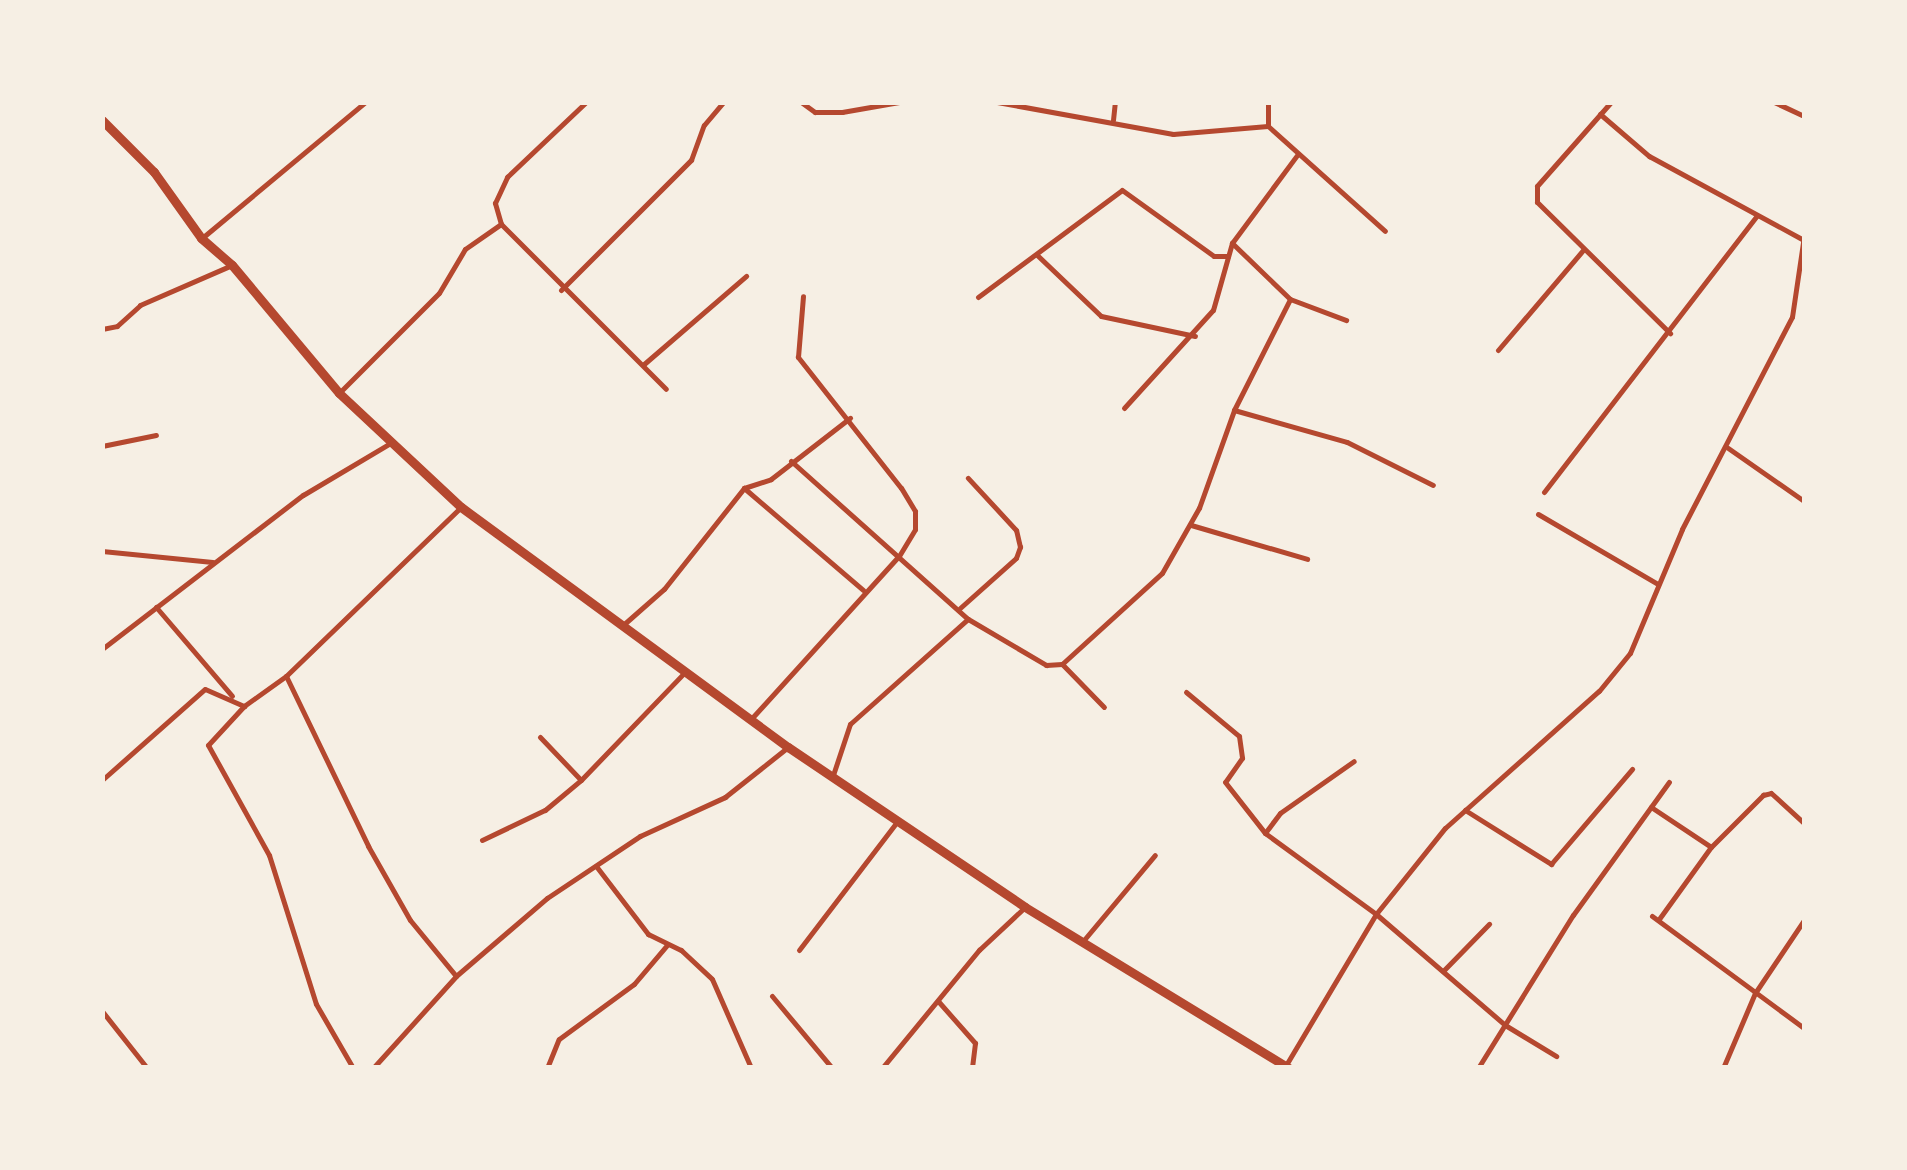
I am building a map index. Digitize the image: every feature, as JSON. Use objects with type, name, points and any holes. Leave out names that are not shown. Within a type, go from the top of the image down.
[{"type":"highway","points":[[102,120],[154,172],[201,238],[232,265],[339,394],[462,507],[788,747],[1025,908],[1288,1066]]},
{"type":"street","points":[[201,238],[365,102]]},
{"type":"street","points":[[586,102],[507,176],[495,203],[500,224],[616,346],[644,364],[666,390]]},
{"type":"street","points":[[561,290],[691,160],[704,125],[723,102]]},
{"type":"street","points":[[801,102],[816,112],[842,112],[899,102]]},
{"type":"street","points":[[997,102],[1113,120],[1173,134],[1268,126]]},
{"type":"street","points":[[1113,120],[1115,102]]},
{"type":"street","points":[[1268,102],[1268,126],[1296,155],[1385,230]]},
{"type":"street","points":[[1611,102],[1534,193],[1545,215],[1670,332]]},
{"type":"street","points":[[1774,102],[1804,116]]},
{"type":"street","points":[[1288,1066],[1376,914],[1464,810],[1616,673],[1792,316],[1803,277],[1804,238],[1649,156],[1600,114]]},
{"type":"street","points":[[1124,408],[1195,336],[1222,292],[1232,243],[1296,155]]},
{"type":"street","points":[[978,296],[1122,190],[1214,256],[1228,256]]},
{"type":"street","points":[[1544,492],[1757,215]]},
{"type":"street","points":[[339,394],[439,293],[465,249],[500,224]]},
{"type":"street","points":[[1232,243],[1290,299],[1346,320]]},
{"type":"street","points":[[1498,350],[1583,250]]},
{"type":"street","points":[[1037,255],[1101,316],[1195,336]]},
{"type":"street","points":[[102,329],[117,326],[140,305],[232,265]]},
{"type":"street","points":[[644,364],[746,276]]},
{"type":"street","points":[[752,719],[863,590],[900,556],[915,529],[915,511],[851,417],[798,357],[803,296]]},
{"type":"street","points":[[792,461],[968,619],[1046,665],[1062,664],[1162,572],[1190,524],[1234,410],[1290,299]]},
{"type":"street","points":[[1234,410],[1347,442],[1432,486]]},
{"type":"street","points":[[623,625],[664,589],[744,488],[771,479],[851,417]]},
{"type":"street","points":[[102,446],[156,435]]},
{"type":"street","points":[[102,649],[302,494],[389,444]]},
{"type":"street","points":[[1728,448],[1804,501]]},
{"type":"street","points":[[960,608],[1016,558],[1020,546],[1016,530],[968,478]]},
{"type":"street","points":[[744,488],[863,590]]},
{"type":"street","points":[[353,1068],[316,1004],[269,855],[208,745],[244,706],[286,676],[462,507]]},
{"type":"street","points":[[1538,514],[1658,584]]},
{"type":"street","points":[[1190,524],[1306,559]]},
{"type":"street","points":[[102,551],[215,562]]},
{"type":"street","points":[[156,606],[244,706]]},
{"type":"street","points":[[832,776],[850,724],[968,619]]},
{"type":"street","points":[[1062,664],[1104,707]]},
{"type":"street","points":[[482,840],[545,810],[582,780],[686,671]]},
{"type":"street","points":[[286,676],[368,846],[410,920],[456,976]]},
{"type":"street","points":[[102,780],[206,689],[234,698]]},
{"type":"street","points":[[1186,692],[1239,736],[1242,758],[1225,782],[1266,833],[1376,914],[1506,1024],[1556,1056]]},
{"type":"street","points":[[540,737],[582,780]]},
{"type":"street","points":[[373,1068],[456,976],[596,864],[667,821],[725,796],[788,747]]},
{"type":"street","points":[[1266,833],[1280,813],[1354,761]]},
{"type":"street","points":[[1464,810],[1551,864],[1632,769]]},
{"type":"street","points":[[1478,1068],[1669,782]]},
{"type":"street","points":[[1804,823],[1772,793],[1711,847],[1655,918],[1804,1028]]},
{"type":"street","points":[[1651,807],[1711,847]]},
{"type":"street","points":[[798,950],[898,821]]},
{"type":"street","points":[[1082,942],[1155,855]]},
{"type":"street","points":[[596,864],[643,929],[712,979],[751,1068]]},
{"type":"street","points":[[882,1068],[938,1000],[1025,908]]},
{"type":"street","points":[[1723,1068],[1755,993],[1804,920]]},
{"type":"street","points":[[1443,971],[1490,924]]},
{"type":"street","points":[[547,1068],[558,1039],[634,984],[667,945]]},
{"type":"street","points":[[772,996],[832,1068]]},
{"type":"street","points":[[938,1000],[974,1043],[972,1068]]},
{"type":"street","points":[[102,1011],[147,1068]]}]
